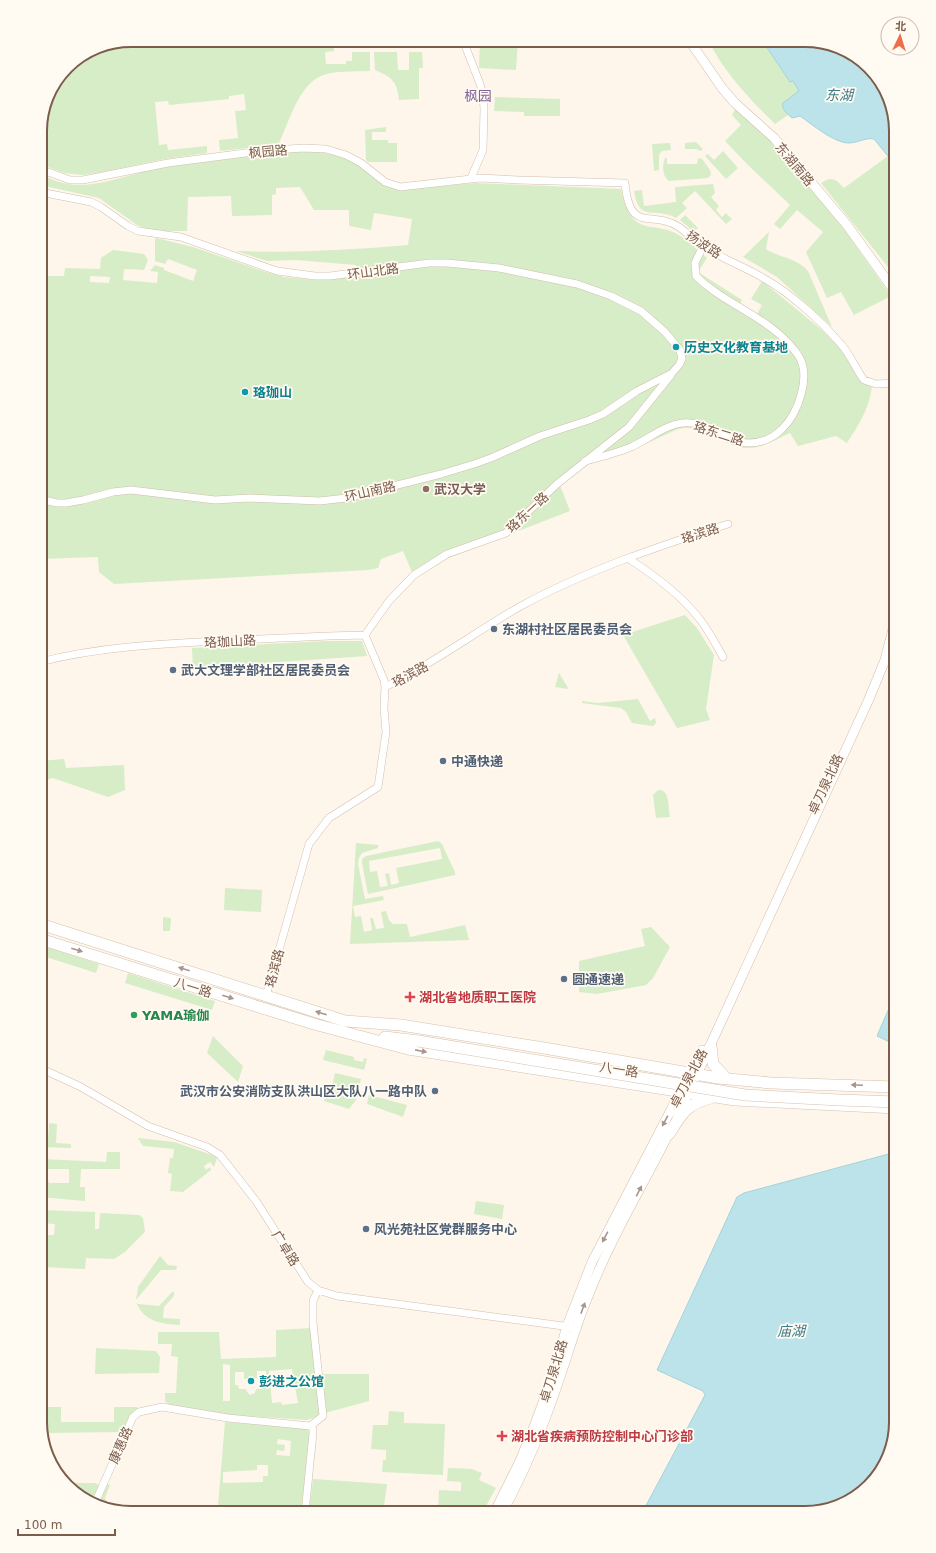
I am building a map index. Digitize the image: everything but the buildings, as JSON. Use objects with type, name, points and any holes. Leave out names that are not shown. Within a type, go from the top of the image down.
[{"type":"main road","name":"八一路","points":[[47,926],[345,1021],[418,1038],[745,1095],[889,1102]]},
{"type":"main road","name":"八一路","points":[[47,941],[347,1033],[422,1052],[735,1100],[889,1108]]},
{"type":"main road","name":"八一路","points":[[345,1021],[401,1025],[693,1075],[732,1080],[889,1087]]},
{"type":"main road","name":"八一路","points":[[347,1033],[418,1038],[712,1084],[763,1089],[889,1096]]},
{"type":"main road","points":[[710,1046],[713,1064],[732,1080]]},
{"type":"main road","points":[[567,1074],[571,1053]]},
{"type":"main road","points":[[669,1134],[683,1113],[691,1106],[703,1100],[716,1097]]},
{"type":"street","points":[[466,47],[483,96],[484,144],[482,154],[471,178]]},
{"type":"street","name":"东湖南路","points":[[695,47],[722,88],[735,103],[774,138],[847,225],[889,283]]},
{"type":"street","name":"枫园路","points":[[47,172],[70,180],[83,180],[168,162],[261,151],[303,148],[326,149],[346,155],[361,162],[386,182],[400,187],[411,187],[471,178],[489,178]]},
{"type":"street","points":[[476,167],[480,178]]},
{"type":"street","name":"扬波路","points":[[489,178],[625,183],[628,203],[632,211],[645,219],[672,224],[703,246],[765,279],[800,306],[840,343],[864,380],[876,384],[889,383]]},
{"type":"street","name":"环山北路","points":[[47,193],[91,202],[138,231],[181,236],[268,269],[287,273],[330,276],[429,263],[447,263],[499,268],[590,288],[624,302],[654,321],[681,352],[682,359],[675,370]]},
{"type":"street","name":"珞东二路","points":[[585,461],[632,446],[667,428],[684,423],[699,424],[734,441],[746,443],[758,442],[776,434],[787,423],[791,416],[800,398],[804,380],[804,370],[801,360],[791,346],[773,329],[696,276],[695,263],[703,246]]},
{"type":"street","name":"珞东一路","points":[[365,635],[386,605],[414,575],[447,554],[506,533],[557,484],[629,427],[675,370]]},
{"type":"street","name":"环山南路","points":[[47,500],[66,503],[112,492],[131,490],[215,500],[250,498],[320,501],[346,498],[441,474],[491,458],[544,434],[589,420],[603,414],[637,391],[675,370]]},
{"type":"street","name":"珞滨路","points":[[266,996],[309,844],[329,818],[378,787],[386,732],[384,708],[385,687],[412,674],[523,605],[588,575],[687,537],[728,524]]},
{"type":"street","points":[[630,559],[666,585],[694,612],[707,629],[722,657]]},
{"type":"street","points":[[365,635],[384,680],[385,687]]},
{"type":"street","name":"珞珈山路","points":[[47,660],[75,654],[116,648],[303,636],[365,635]]},
{"type":"street","name":"卓刀泉北路","points":[[693,1075],[710,1046],[866,706],[882,667],[889,644]]},
{"type":"street","name":"卓刀泉北路","points":[[498,1506],[520,1461],[536,1424],[553,1375],[567,1326],[600,1246],[685,1092],[889,644]]},
{"type":"street","name":"广卓路","points":[[47,1071],[82,1087],[148,1126],[207,1147],[220,1155],[256,1201],[304,1277],[318,1290],[337,1296],[576,1328]]},
{"type":"street","name":"卓刀泉北路","points":[[506,1506],[535,1443],[559,1381],[576,1328],[606,1254],[669,1134],[685,1092]]},
{"type":"street","points":[[306,1506],[313,1433],[313,1429],[310,1426],[323,1416],[313,1323],[313,1301],[318,1290]]},
{"type":"street","name":"康惠路","points":[[97,1498],[133,1417],[139,1412],[162,1407],[228,1418],[310,1426]]},
{"type":"green space","points":[[131,47],[334,47],[334,51],[325,52],[326,64],[346,64],[346,61],[352,61],[352,52],[370,52],[370,71],[332,73],[321,76],[313,81],[301,96],[279,143],[275,145],[220,151],[219,140],[238,138],[235,111],[246,110],[244,94],[229,96],[229,99],[169,105],[168,101],[155,102],[159,145],[167,144],[168,150],[207,146],[207,153],[165,159],[97,173],[82,175],[64,173],[47,167],[47,126],[50,109],[53,99],[64,80],[84,61],[99,53]]},
{"type":"green space","points":[[480,47],[518,47],[516,70],[479,68]]},
{"type":"green space","points":[[712,47],[810,47],[820,49],[846,75],[775,124],[730,75]]},
{"type":"green space","points":[[374,52],[397,52],[398,70],[409,70],[409,52],[422,52],[423,68],[419,68],[419,99],[399,100],[397,88],[392,80],[375,70]]},
{"type":"green space","points":[[495,97],[560,99],[560,116],[524,116],[524,112],[494,111]]},
{"type":"green space","points":[[735,109],[765,134],[843,228],[889,293],[889,297],[854,315],[841,292],[827,298],[806,252],[823,232],[797,210],[780,229],[774,224],[790,205],[725,141],[741,125],[732,115]]},
{"type":"green space","points":[[386,127],[386,132],[372,132],[372,140],[388,140],[388,143],[397,143],[397,162],[368,162],[366,160],[365,130]]},
{"type":"green space","points":[[696,142],[703,149],[701,151],[696,149],[685,149],[685,143]]},
{"type":"green space","points":[[670,143],[671,150],[662,151],[659,155],[659,170],[654,171],[652,144]]},
{"type":"green space","points":[[304,151],[319,152],[344,157],[400,190],[475,183],[621,189],[624,203],[633,219],[644,225],[672,232],[688,241],[707,258],[698,272],[742,300],[740,304],[757,314],[762,305],[751,299],[762,281],[823,331],[845,354],[860,380],[872,387],[866,410],[847,443],[836,436],[798,446],[790,433],[766,444],[749,448],[731,445],[697,430],[687,428],[678,429],[635,449],[587,465],[560,485],[570,511],[449,558],[415,579],[403,551],[381,559],[378,568],[368,570],[114,584],[99,572],[98,557],[47,559],[47,277],[64,276],[65,268],[100,269],[101,258],[113,250],[144,254],[148,260],[144,270],[124,269],[123,280],[157,283],[158,272],[150,271],[155,265],[193,281],[197,270],[168,259],[165,264],[155,261],[156,238],[193,247],[284,277],[315,280],[357,277],[356,265],[296,260],[267,261],[236,251],[322,251],[408,245],[412,219],[374,213],[371,230],[349,226],[349,210],[314,210],[300,187],[276,188],[276,194],[272,195],[272,215],[232,216],[231,196],[188,197],[187,231],[156,231],[137,225],[99,198],[47,187],[47,177],[65,183],[80,185],[92,184],[118,179],[167,166],[252,155]],"holes":[[[90,276],[110,277],[109,283],[90,282]]]},
{"type":"green space","points":[[723,151],[738,168],[726,179],[705,156],[708,154],[714,160]]},
{"type":"green space","points":[[888,156],[889,157],[889,268],[821,183],[831,179],[839,183],[844,188]]},
{"type":"green space","points":[[665,158],[667,158],[667,164],[697,164],[698,158],[702,159],[710,170],[711,175],[708,178],[669,181],[663,170]]},
{"type":"green space","points":[[713,184],[715,193],[711,197],[719,206],[716,210],[722,217],[726,213],[732,219],[726,224],[695,191],[682,203],[687,208],[676,218],[661,213],[644,211],[636,201],[634,191],[642,190],[644,206],[676,202],[675,187]]},
{"type":"green space","points":[[685,215],[698,228],[694,232],[680,220]]},
{"type":"green space","points":[[769,232],[766,249],[799,263],[808,271],[832,327],[777,277],[743,257]]},
{"type":"green space","points":[[685,615],[697,628],[714,655],[706,709],[710,720],[677,728],[623,635]]},
{"type":"green space","points":[[325,641],[362,641],[367,656],[193,668],[192,648]]},
{"type":"green space","points":[[559,673],[568,688],[568,689],[555,687]]},
{"type":"green space","points":[[638,699],[650,721],[655,718],[656,723],[653,726],[632,723],[626,712],[621,708],[582,703],[582,701],[598,703]]},
{"type":"green space","points":[[64,759],[66,768],[124,765],[125,790],[108,797],[53,778],[47,780],[47,760]]},
{"type":"green space","points":[[658,790],[662,790],[667,795],[670,817],[656,818],[653,795]]},
{"type":"green space","points":[[438,841],[442,844],[455,875],[368,894],[362,863],[362,859],[366,856]],"holes":[[[440,848],[442,859],[396,868],[399,883],[391,885],[389,873],[385,874],[388,886],[380,887],[377,871],[370,872],[369,861]]]},
{"type":"green space","points":[[356,843],[378,845],[378,848],[362,853],[358,864],[365,899],[383,896],[384,900],[353,906],[355,917],[361,916],[364,932],[372,930],[370,918],[373,918],[376,929],[384,928],[381,912],[386,911],[389,920],[393,924],[407,924],[410,937],[465,925],[469,940],[350,944]]},
{"type":"green space","points":[[225,888],[262,890],[261,912],[224,910]]},
{"type":"green space","points":[[163,917],[171,918],[170,931],[163,931]]},
{"type":"green space","points":[[651,927],[670,947],[653,978],[646,985],[597,994],[579,992],[579,961],[645,946],[641,929]]},
{"type":"green space","points":[[47,947],[99,964],[96,973],[47,957]]},
{"type":"green space","points":[[128,973],[215,1001],[212,1010],[125,983]]},
{"type":"green space","points":[[213,1036],[243,1066],[238,1082],[207,1053]]},
{"type":"green space","points":[[326,1050],[354,1057],[354,1060],[363,1062],[364,1058],[367,1059],[364,1070],[323,1060]]},
{"type":"green space","points":[[335,1073],[361,1079],[356,1100],[349,1109],[324,1101],[326,1091],[331,1091]]},
{"type":"green space","points":[[369,1095],[407,1105],[403,1117],[367,1104]]},
{"type":"green space","points":[[49,1123],[57,1124],[56,1143],[71,1144],[71,1148],[47,1147]]},
{"type":"green space","points":[[138,1138],[174,1142],[217,1158],[214,1167],[210,1162],[204,1166],[206,1170],[210,1167],[211,1170],[183,1192],[170,1191],[172,1174],[168,1173],[170,1158],[173,1158],[174,1149],[143,1146]]},
{"type":"green space","points":[[107,1152],[120,1152],[120,1169],[81,1169],[80,1187],[85,1187],[85,1201],[47,1198],[47,1179],[49,1183],[69,1183],[69,1169],[47,1169],[47,1159],[106,1162]]},
{"type":"green space","points":[[476,1201],[504,1205],[502,1219],[474,1214]]},
{"type":"green space","points":[[47,1210],[95,1212],[95,1229],[99,1229],[100,1213],[139,1215],[143,1218],[145,1232],[125,1252],[114,1259],[86,1258],[85,1269],[47,1267],[47,1235],[54,1235],[55,1224],[47,1223]]},
{"type":"green space","points":[[160,1256],[168,1265],[177,1266],[176,1270],[161,1270],[136,1300],[138,1287]]},
{"type":"green space","points":[[172,1292],[174,1292],[174,1296],[164,1307],[163,1318],[180,1319],[180,1325],[154,1321],[139,1309],[136,1302],[138,1304],[159,1306]]},
{"type":"green space","points":[[312,1328],[321,1415],[307,1420],[230,1415],[169,1405],[165,1401],[165,1393],[176,1393],[178,1357],[171,1356],[172,1344],[158,1344],[158,1332],[219,1332],[221,1359],[276,1357],[276,1330]],"holes":[[[223,1364],[230,1365],[230,1401],[223,1401]],[[292,1369],[298,1403],[282,1405],[281,1402],[272,1403],[269,1371]],[[257,1371],[266,1371],[266,1384],[263,1384],[263,1388],[256,1389],[255,1393],[250,1395],[246,1389],[239,1389],[238,1385],[235,1385],[235,1372],[244,1372],[244,1379],[257,1378]]]},
{"type":"green space","points":[[96,1348],[156,1351],[160,1357],[159,1373],[95,1374]]},
{"type":"green space","points":[[321,1374],[369,1374],[369,1401],[325,1413]]},
{"type":"green space","points":[[47,1407],[61,1407],[61,1422],[114,1422],[114,1407],[137,1407],[137,1411],[123,1432],[48,1433]]},
{"type":"green space","points":[[389,1411],[404,1412],[404,1423],[445,1424],[443,1475],[382,1472],[383,1460],[386,1460],[386,1450],[371,1449],[373,1425],[388,1425]]},
{"type":"green space","points":[[225,1422],[305,1428],[310,1434],[302,1506],[218,1506]],"holes":[[[278,1439],[291,1441],[290,1456],[276,1455],[277,1450],[284,1451],[285,1445],[277,1444]],[[257,1465],[268,1465],[268,1476],[263,1476],[263,1482],[223,1483],[223,1472],[257,1470]]]},
{"type":"green space","points":[[448,1468],[472,1469],[482,1473],[479,1480],[496,1488],[486,1506],[438,1506],[439,1490],[461,1491],[461,1482],[447,1481]]},
{"type":"green space","points":[[313,1479],[387,1484],[384,1506],[310,1506]]},
{"type":"green space","points":[[74,1483],[95,1483],[99,1485],[94,1497],[84,1492]]},
{"type":"green space","points":[[105,1483],[110,1485],[105,1498],[107,1503],[98,1499]]},
{"type":"water","name":"东湖","points":[[767,47],[810,47],[832,51],[852,61],[875,84],[885,104],[889,131],[889,157],[874,139],[852,143],[843,142],[830,137],[800,116],[792,118],[784,110],[783,103],[799,91],[793,81],[790,82]]},
{"type":"water","points":[[889,1008],[889,1042],[877,1036]]},
{"type":"water","name":"庙湖","points":[[889,1154],[889,1422],[883,1454],[872,1473],[856,1489],[832,1502],[805,1506],[646,1506],[705,1395],[703,1391],[657,1370],[737,1197],[744,1193]]},
{"type":"place","name":"历史文化教育基地","points":[[676,347]]},
{"type":"place","name":"珞珈山","points":[[245,392]]},
{"type":"place","name":"武汉大学","points":[[426,489]]},
{"type":"place","name":"东湖村社区居民委员会","points":[[494,629]]},
{"type":"place","name":"武大文理学部社区居民委员会","points":[[173,670]]},
{"type":"place","name":"中通快递","points":[[443,761]]},
{"type":"place","name":"圆通速递","points":[[564,979]]},
{"type":"place","name":"湖北省地质职工医院","points":[[410,997]]},
{"type":"place","name":"YAMA瑜伽","points":[[134,1015]]},
{"type":"place","name":"武汉市公安消防支队洪山区大队八一路中队","points":[[435,1091]]},
{"type":"place","name":"风光苑社区党群服务中心","points":[[366,1229]]},
{"type":"place","name":"彭进之公馆","points":[[251,1381]]},
{"type":"place","name":"湖北省疾病预防控制中心门诊部","points":[[502,1436]]},
{"type":"district","name":"枫园","points":[[478,96]]}]
